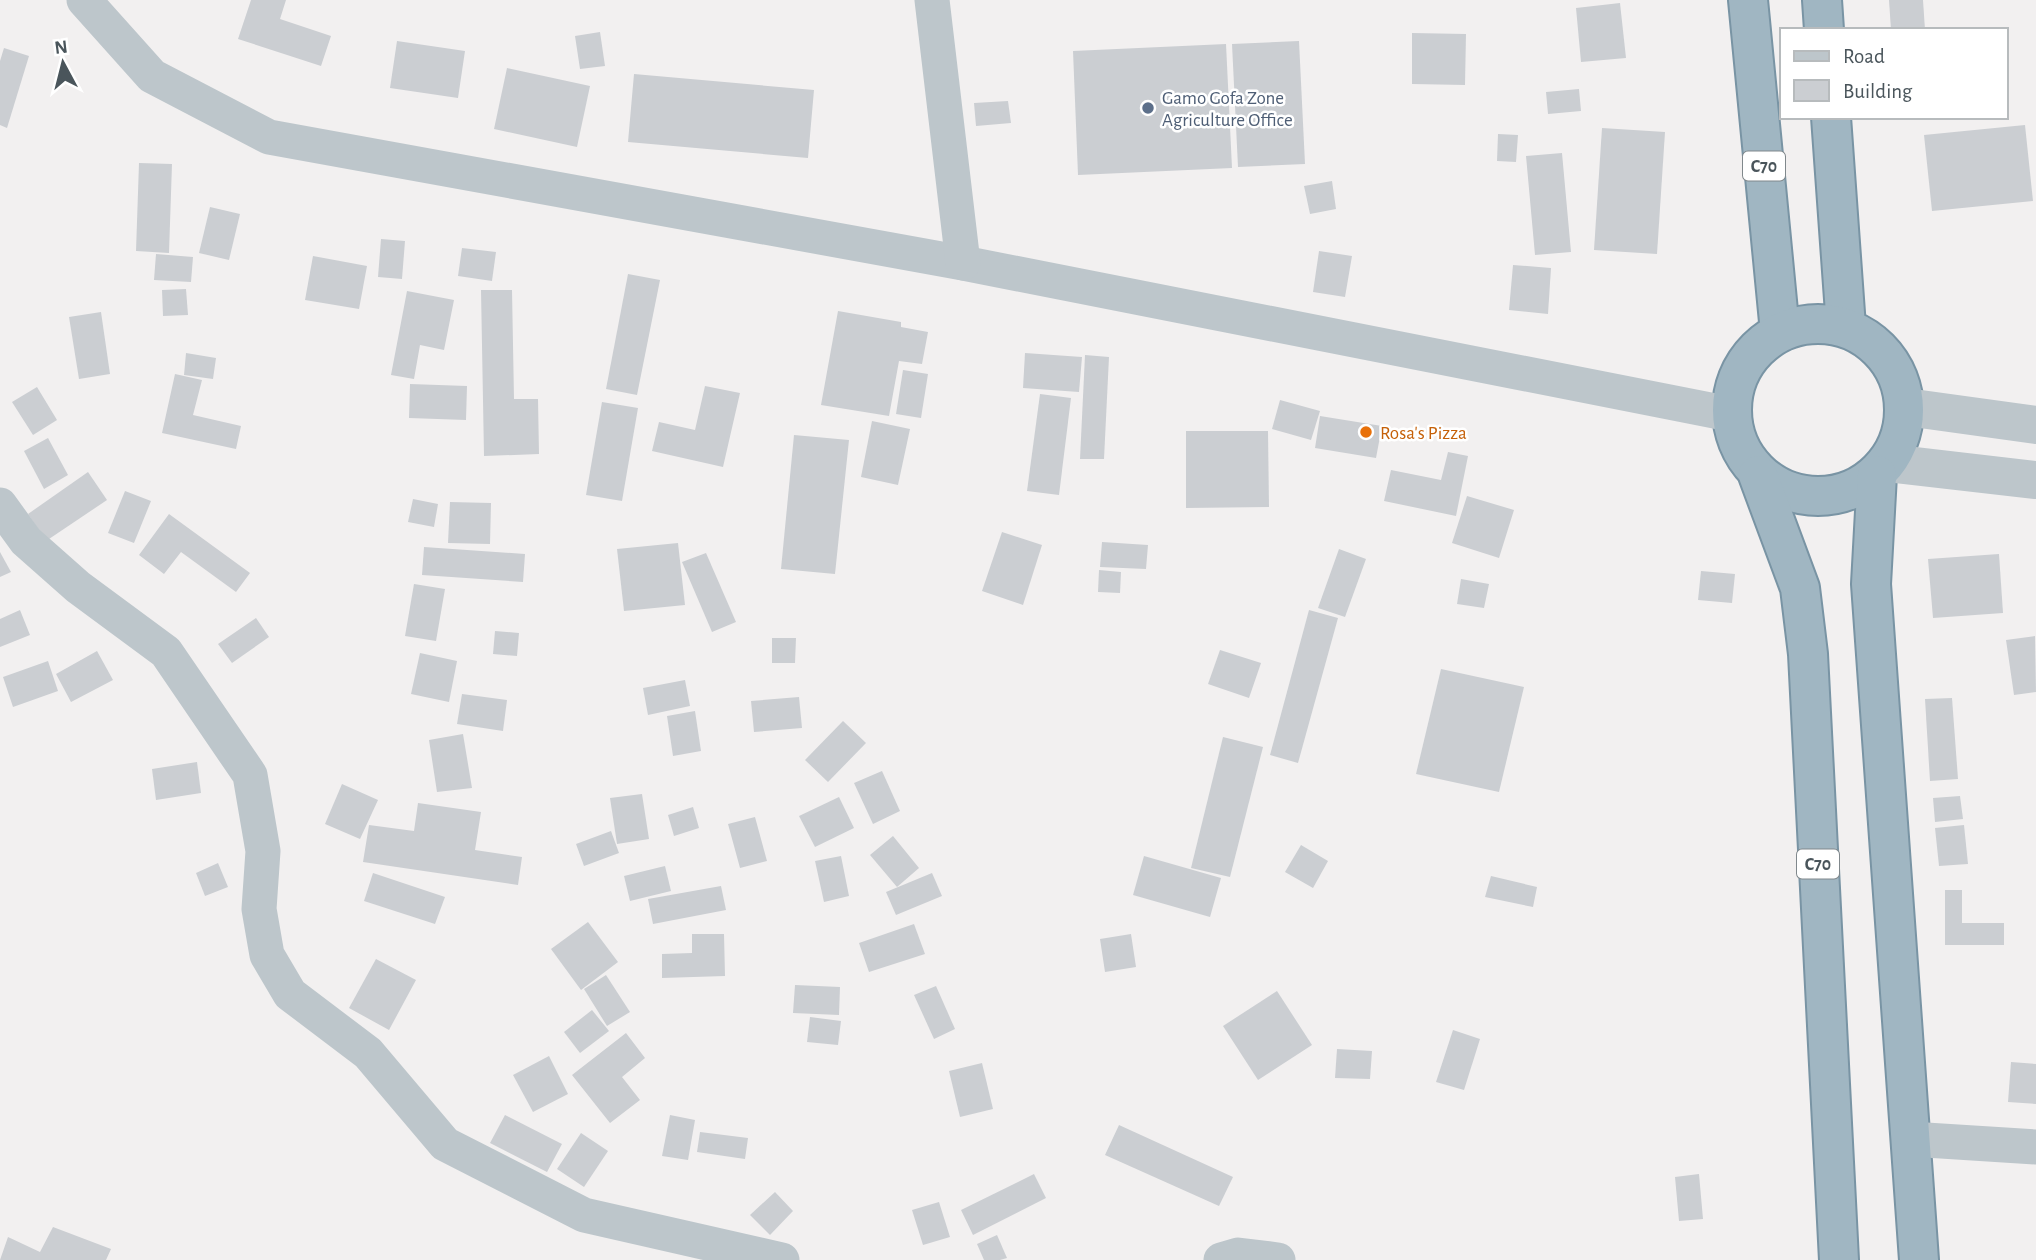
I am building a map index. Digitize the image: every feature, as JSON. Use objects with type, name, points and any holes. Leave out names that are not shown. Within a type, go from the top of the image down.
[{"type":"highway","name":"C70","points":[[1748,0],[1780,332]]},
{"type":"highway","points":[[1822,0],[1824,28]]},
{"type":"highway","points":[[1831,119],[1846,327],[1888,358],[1906,407],[1902,437],[1883,469],[1871,584],[1919,1260]]},
{"type":"highway","name":"C70","points":[[1839,1260],[1808,654],[1800,588],[1758,475],[1738,447],[1730,414],[1742,365],[1780,332],[1801,324],[1824,323],[1846,327]]},
{"type":"highway","name":"C70","points":[[1758,475],[1796,495],[1839,495],[1883,469]]},
{"type":"street","points":[[85,0],[152,76],[269,137],[963,263],[1730,414]]},
{"type":"street","points":[[932,0],[963,263]]},
{"type":"street","points":[[1906,407],[2036,425]]},
{"type":"street","points":[[1883,469],[2036,480]]},
{"type":"street","points":[[0,505],[26,541],[68,578],[166,652],[250,775],[263,851],[259,909],[267,955],[290,994],[368,1053],[445,1144],[584,1215],[782,1260]]},
{"type":"street","points":[[1910,1139],[2036,1147]]},
{"type":"street","points":[[1221,1260],[1238,1255],[1278,1260]]},
{"type":"building","points":[[251,0],[286,0],[280,19],[331,36],[321,66],[238,39]]},
{"type":"building","points":[[1889,0],[1923,0],[1925,28],[1891,28]]},
{"type":"building","points":[[1620,3],[1626,58],[1581,62],[1576,8]]},
{"type":"building","points":[[600,32],[605,66],[580,69],[575,36]]},
{"type":"building","points":[[1412,33],[1466,34],[1465,85],[1412,84]]},
{"type":"building","points":[[397,41],[465,51],[458,98],[390,88]]},
{"type":"building","points":[[1299,41],[1305,164],[1238,167],[1232,44]]},
{"type":"building","points":[[1226,44],[1232,168],[1078,175],[1073,51]]},
{"type":"building","points":[[4,48],[29,56],[7,128],[0,125],[0,61]]},
{"type":"building","points":[[507,68],[590,86],[577,147],[494,129]]},
{"type":"building","points":[[634,74],[814,90],[808,158],[628,142]]},
{"type":"building","points":[[1579,89],[1581,111],[1548,114],[1546,92]]},
{"type":"building","points":[[1008,101],[1011,123],[976,126],[974,103]]},
{"type":"building","points":[[2025,125],[2033,201],[1932,211],[1924,135]]},
{"type":"building","points":[[1602,128],[1665,132],[1657,254],[1594,250]]},
{"type":"building","points":[[1498,134],[1518,135],[1516,162],[1497,161]]},
{"type":"building","points":[[1562,153],[1571,252],[1535,255],[1526,156]]},
{"type":"building","points":[[139,163],[172,164],[169,253],[136,251]]},
{"type":"building","points":[[1332,181],[1336,209],[1310,214],[1304,186]]},
{"type":"building","points":[[210,207],[240,214],[229,260],[199,253]]},
{"type":"building","points":[[381,239],[405,241],[402,279],[378,277]]},
{"type":"building","points":[[462,248],[496,252],[492,281],[458,276]]},
{"type":"building","points":[[1319,251],[1352,256],[1345,297],[1313,292]]},
{"type":"building","points":[[156,254],[193,257],[191,282],[154,280]]},
{"type":"building","points":[[313,256],[367,266],[359,309],[305,300]]},
{"type":"building","points":[[1513,265],[1551,268],[1548,314],[1509,310]]},
{"type":"building","points":[[628,274],[660,280],[637,395],[606,389]]},
{"type":"building","points":[[186,289],[188,315],[163,316],[162,290]]},
{"type":"building","points":[[481,290],[512,290],[514,399],[538,399],[539,454],[484,456]]},
{"type":"building","points":[[407,291],[454,300],[444,350],[420,345],[414,379],[391,375]]},
{"type":"building","points":[[838,311],[901,322],[901,327],[928,332],[922,364],[899,361],[889,416],[821,405]]},
{"type":"building","points":[[101,312],[110,374],[79,379],[69,317]]},
{"type":"building","points":[[186,353],[216,358],[213,379],[184,375]]},
{"type":"building","points":[[1025,353],[1082,357],[1079,392],[1023,388]]},
{"type":"building","points":[[1085,355],[1109,357],[1104,459],[1080,459]]},
{"type":"building","points":[[903,370],[928,374],[921,418],[896,414]]},
{"type":"building","points":[[175,374],[202,380],[193,415],[241,426],[236,449],[162,433]]},
{"type":"building","points":[[410,384],[467,386],[466,420],[409,418]]},
{"type":"building","points":[[705,386],[740,393],[723,467],[652,451],[659,422],[695,430]]},
{"type":"building","points":[[37,387],[57,420],[33,435],[12,402]]},
{"type":"building","points":[[1040,394],[1071,398],[1059,495],[1027,491]]},
{"type":"building","points":[[1280,400],[1320,411],[1311,440],[1272,429]]},
{"type":"building","points":[[602,402],[638,408],[622,501],[586,495]]},
{"type":"building","points":[[1320,416],[1382,426],[1376,458],[1315,448]]},
{"type":"building","points":[[872,421],[910,429],[898,485],[861,477]]},
{"type":"building","points":[[1186,431],[1268,431],[1269,507],[1186,508]]},
{"type":"building","points":[[794,435],[849,440],[835,574],[781,569]]},
{"type":"building","points":[[48,438],[68,475],[44,489],[24,451]]},
{"type":"building","points":[[1448,452],[1468,456],[1456,516],[1384,501],[1391,470],[1441,480]]},
{"type":"building","points":[[88,472],[107,500],[46,541],[28,514]]},
{"type":"building","points":[[125,491],[151,501],[134,543],[108,533]]},
{"type":"building","points":[[1467,496],[1514,510],[1499,558],[1452,543]]},
{"type":"building","points":[[413,499],[438,504],[434,527],[408,522]]},
{"type":"building","points":[[450,502],[491,503],[490,544],[448,543]]},
{"type":"building","points":[[169,514],[250,573],[236,592],[181,552],[164,574],[139,555]]},
{"type":"building","points":[[1002,532],[1042,545],[1023,605],[982,591]]},
{"type":"building","points":[[1102,542],[1148,545],[1146,569],[1100,567]]},
{"type":"building","points":[[678,543],[685,605],[624,611],[617,549]]},
{"type":"building","points":[[424,547],[525,554],[523,582],[422,575]]},
{"type":"building","points":[[1339,549],[1366,559],[1345,617],[1318,608]]},
{"type":"building","points":[[0,552],[11,572],[0,577]]},
{"type":"building","points":[[706,553],[736,622],[712,632],[682,562]]},
{"type":"building","points":[[1999,554],[2003,613],[1933,618],[1928,559]]},
{"type":"building","points":[[1099,570],[1121,572],[1120,593],[1098,592]]},
{"type":"building","points":[[1701,571],[1735,574],[1732,603],[1698,600]]},
{"type":"building","points":[[1461,579],[1489,584],[1484,608],[1457,604]]},
{"type":"building","points":[[414,584],[445,589],[436,641],[405,636]]},
{"type":"building","points":[[20,610],[30,635],[0,647],[0,619]]},
{"type":"building","points":[[1309,610],[1338,618],[1298,763],[1270,755]]},
{"type":"building","points":[[256,618],[269,637],[232,663],[218,644]]},
{"type":"building","points":[[495,631],[519,633],[517,656],[493,654]]},
{"type":"building","points":[[2035,636],[2036,692],[2014,695],[2006,640]]},
{"type":"building","points":[[772,638],[796,638],[795,663],[772,663]]},
{"type":"building","points":[[1220,650],[1261,663],[1249,698],[1208,684]]},
{"type":"building","points":[[97,651],[113,680],[71,702],[56,674]]},
{"type":"building","points":[[420,653],[457,661],[449,702],[411,694]]},
{"type":"building","points":[[48,661],[58,691],[13,707],[3,677]]},
{"type":"building","points":[[1441,669],[1524,687],[1499,792],[1416,774]]},
{"type":"building","points":[[685,680],[690,706],[648,715],[643,688]]},
{"type":"building","points":[[462,694],[507,700],[503,731],[457,724]]},
{"type":"building","points":[[799,697],[802,728],[754,732],[751,701]]},
{"type":"building","points":[[1952,698],[1958,779],[1930,781],[1925,699]]},
{"type":"building","points":[[695,711],[701,751],[673,756],[667,716]]},
{"type":"building","points":[[843,721],[866,743],[828,782],[805,760]]},
{"type":"building","points":[[463,734],[472,788],[437,792],[429,740]]},
{"type":"building","points":[[1223,737],[1263,747],[1230,877],[1191,868]]},
{"type":"building","points":[[197,762],[201,793],[156,800],[152,769]]},
{"type":"building","points":[[882,771],[900,811],[873,824],[854,783]]},
{"type":"building","points":[[342,784],[378,800],[360,839],[325,824]]},
{"type":"building","points":[[642,794],[649,839],[617,844],[610,798]]},
{"type":"building","points":[[1960,796],[1963,819],[1935,822],[1933,798]]},
{"type":"building","points":[[839,797],[854,828],[815,847],[799,816]]},
{"type":"building","points":[[418,803],[481,812],[475,850],[522,857],[518,885],[363,862],[369,825],[414,831]]},
{"type":"building","points":[[693,807],[699,828],[674,836],[668,815]]},
{"type":"building","points":[[755,817],[767,861],[740,868],[728,824]]},
{"type":"building","points":[[1964,825],[1968,864],[1939,866],[1935,828]]},
{"type":"building","points":[[611,831],[619,853],[584,866],[576,844]]},
{"type":"building","points":[[893,836],[919,868],[897,887],[870,855]]},
{"type":"building","points":[[1301,845],[1328,861],[1313,888],[1285,872]]},
{"type":"building","points":[[841,856],[849,896],[824,902],[815,861]]},
{"type":"building","points":[[1144,856],[1221,878],[1210,917],[1133,895]]},
{"type":"building","points":[[218,863],[228,887],[205,896],[196,873]]},
{"type":"building","points":[[665,866],[671,891],[630,901],[624,876]]},
{"type":"building","points":[[373,873],[445,897],[435,924],[364,901]]},
{"type":"building","points":[[932,873],[942,896],[896,915],[886,892]]},
{"type":"building","points":[[1491,876],[1537,887],[1533,907],[1485,897]]},
{"type":"building","points":[[721,886],[726,910],[653,924],[648,899]]},
{"type":"building","points":[[1945,890],[1962,890],[1962,923],[2004,923],[2004,945],[1945,945]]},
{"type":"building","points":[[588,922],[618,962],[581,990],[551,949]]},
{"type":"building","points":[[914,924],[925,954],[869,972],[859,943]]},
{"type":"building","points":[[692,934],[724,934],[725,976],[662,978],[662,954],[692,953]]},
{"type":"building","points":[[1131,934],[1136,967],[1105,972],[1100,939]]},
{"type":"building","points":[[376,959],[416,980],[389,1030],[349,1008]]},
{"type":"building","points":[[606,975],[630,1012],[607,1026],[584,989]]},
{"type":"building","points":[[795,985],[840,987],[839,1015],[793,1013]]},
{"type":"building","points":[[936,986],[955,1029],[934,1039],[914,995]]},
{"type":"building","points":[[1277,991],[1312,1045],[1258,1080],[1223,1026]]},
{"type":"building","points":[[592,1010],[609,1031],[580,1053],[564,1032]]},
{"type":"building","points":[[810,1017],[841,1021],[838,1045],[807,1042]]},
{"type":"building","points":[[1453,1030],[1480,1039],[1464,1090],[1436,1082]]},
{"type":"building","points":[[626,1033],[645,1058],[622,1077],[640,1100],[610,1123],[572,1075]]},
{"type":"building","points":[[1337,1049],[1372,1051],[1370,1079],[1335,1078]]},
{"type":"building","points":[[549,1056],[568,1094],[533,1112],[513,1075]]},
{"type":"building","points":[[2011,1062],[2036,1064],[2036,1104],[2008,1102]]},
{"type":"building","points":[[982,1063],[993,1109],[960,1117],[949,1071]]},
{"type":"building","points":[[505,1115],[562,1144],[547,1172],[490,1143]]},
{"type":"building","points":[[670,1115],[695,1120],[688,1160],[662,1156]]},
{"type":"building","points":[[1119,1125],[1233,1177],[1219,1206],[1105,1155]]},
{"type":"building","points":[[700,1132],[748,1138],[745,1159],[697,1152]]},
{"type":"building","points":[[581,1133],[608,1151],[584,1187],[557,1169]]},
{"type":"building","points":[[1034,1174],[1046,1198],[973,1235],[961,1210]]},
{"type":"building","points":[[1699,1174],[1703,1219],[1679,1221],[1675,1177]]},
{"type":"building","points":[[775,1192],[793,1211],[770,1235],[750,1215]]},
{"type":"building","points":[[939,1202],[950,1237],[923,1245],[912,1210]]},
{"type":"building","points":[[53,1227],[111,1249],[106,1260],[0,1260],[8,1237],[40,1252]]},
{"type":"building","points":[[997,1235],[1007,1258],[984,1260],[977,1244]]},
{"type":"place","name":"Gamo Gofa Zone Agriculture Office","points":[[1148,108]]},
{"type":"place","name":"Rosa's Pizza","points":[[1366,432]]}]
